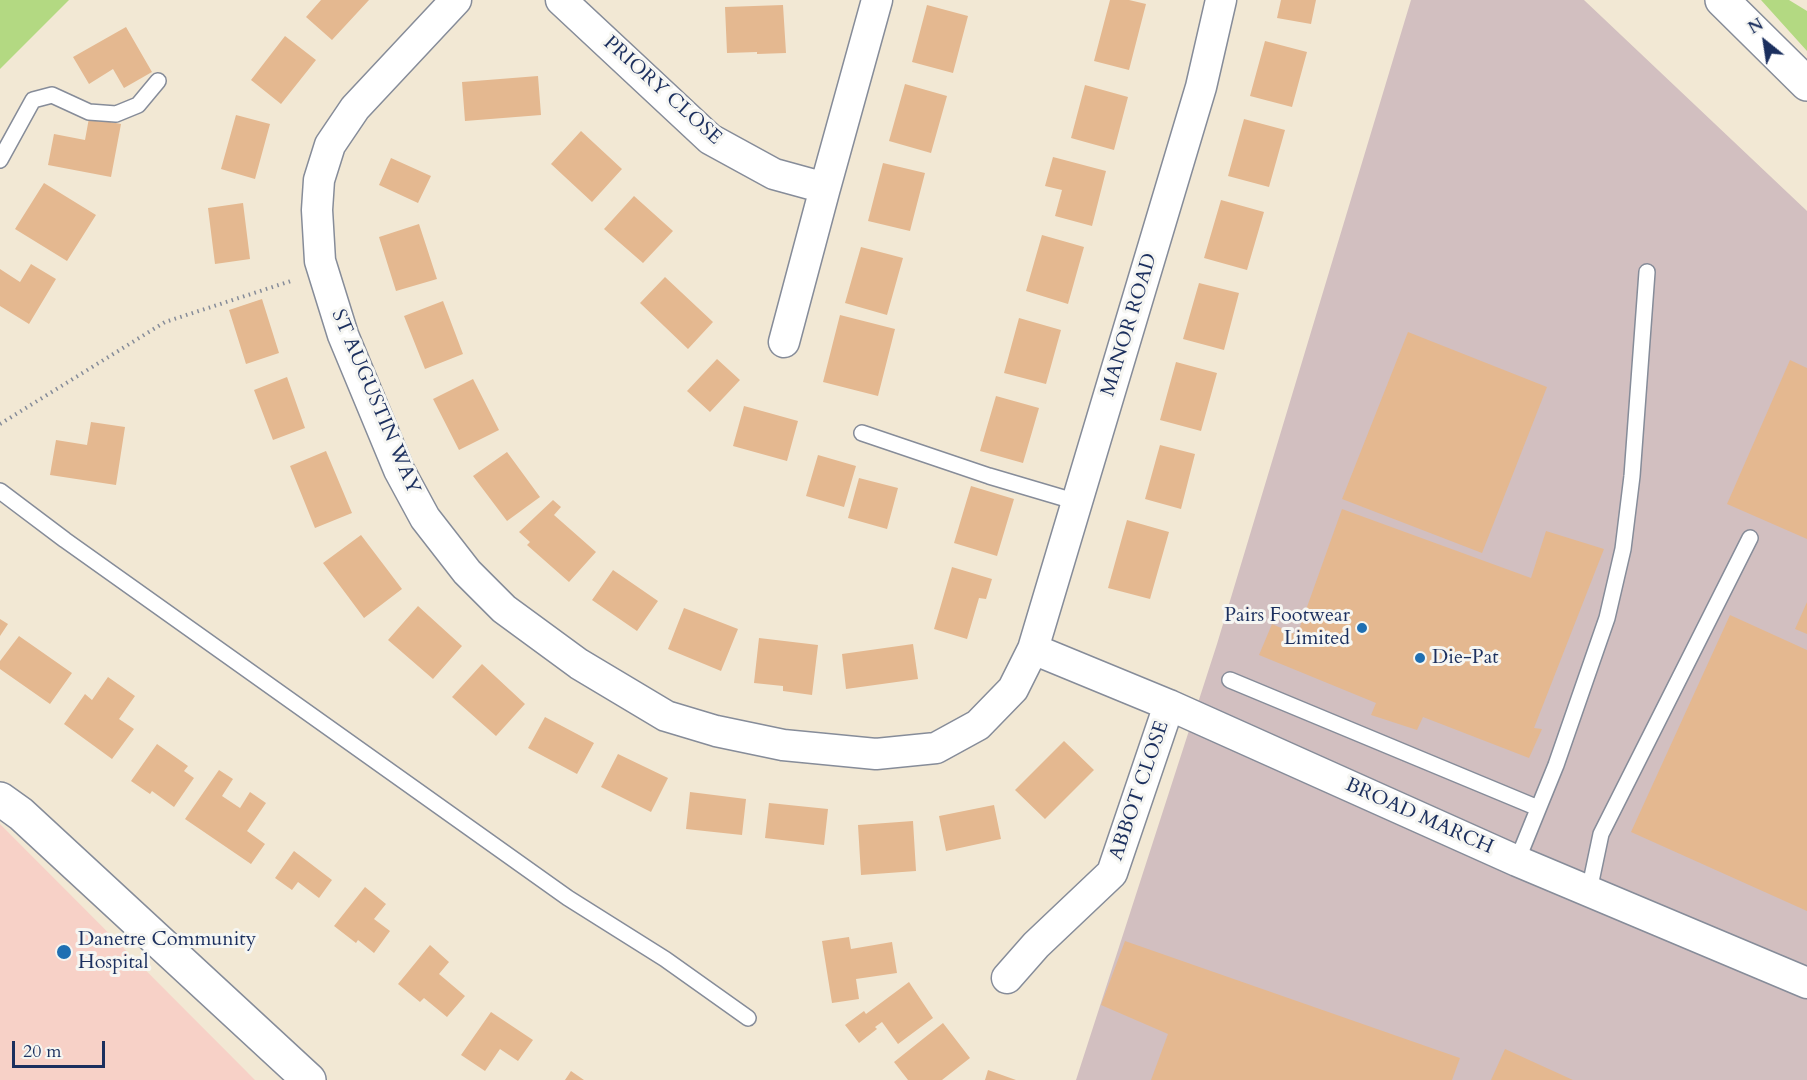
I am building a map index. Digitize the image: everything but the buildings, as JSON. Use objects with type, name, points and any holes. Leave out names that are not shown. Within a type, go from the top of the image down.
[{"type":"main road","points":[[1722,0],[1807,84]]},
{"type":"main road","points":[[0,800],[21,814],[309,1080]]},
{"type":"street","name":"ST AUGUSTIN WAY","points":[[456,0],[355,108],[330,145],[319,180],[317,210],[322,271],[343,335],[399,470],[432,527],[467,572],[504,609],[579,664],[666,716],[716,731],[783,744],[876,754],[936,747],[978,725],[1013,689],[1033,649]]},
{"type":"street","name":"PRIORY CLOSE","points":[[561,0],[710,139],[774,174],[825,188]]},
{"type":"street","points":[[784,342],[877,0]]},
{"type":"street","name":"MANOR ROAD","points":[[1033,649],[1201,87],[1221,0]]},
{"type":"street","name":"BROAD MARCH","points":[[1033,649],[1169,705],[1517,861],[1807,983]]},
{"type":"street","name":"ABBOT CLOSE","points":[[1007,978],[1036,945],[1113,873],[1169,705]]},
{"type":"lane","points":[[0,160],[33,100],[52,95],[89,112],[116,114],[138,105],[158,81]]},
{"type":"lane","points":[[1517,861],[1556,765],[1607,618],[1623,549],[1632,476],[1647,272]]},
{"type":"lane","points":[[862,433],[989,476],[1077,502]]},
{"type":"lane","points":[[0,491],[65,540],[567,898],[665,959],[748,1018]]},
{"type":"lane","points":[[1589,891],[1601,834],[1750,538]]},
{"type":"lane","points":[[1230,680],[1538,808]]},
{"type":"path","points":[[0,424],[165,322],[322,271]]},
{"type":"shaded area","points":[[1411,0],[1584,0],[1807,211],[1807,1080],[1076,1080],[1217,644]]},
{"type":"shaded area","name":"Danetre Community Hospital","points":[[0,824],[255,1080],[0,1080]]},
{"type":"green space","points":[[0,0],[69,0],[0,69]]},
{"type":"green space","points":[[1761,0],[1789,0],[1807,11],[1807,51]]},
{"type":"place","name":"Pairs Footwear Limited","points":[[1362,628]]},
{"type":"place","name":"Die-Pat","points":[[1420,658]]},
{"type":"place","name":"Danetre Community Hospital","points":[[64,952]]}]
